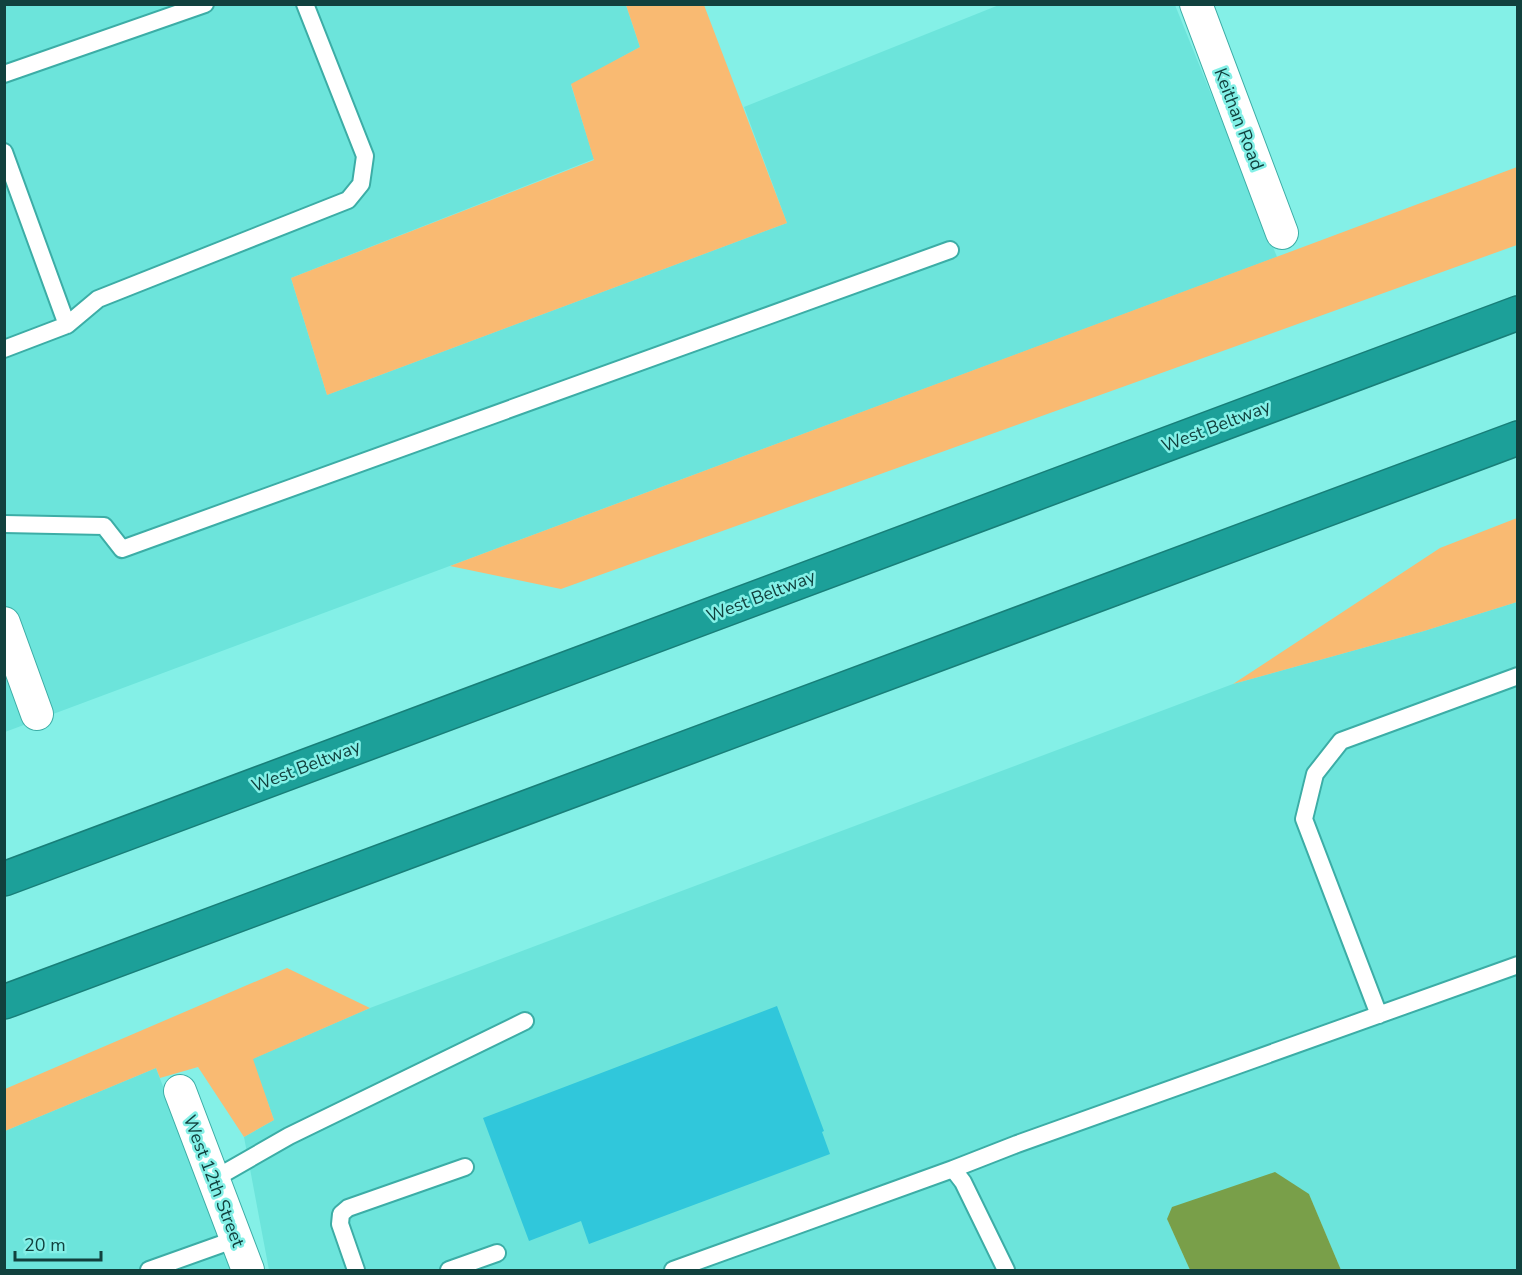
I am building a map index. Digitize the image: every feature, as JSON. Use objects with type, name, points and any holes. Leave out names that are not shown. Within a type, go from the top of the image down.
[{"type":"highway","name":"West Beltway","points":[[4,879],[1518,313]]},
{"type":"highway","points":[[4,1002],[1518,438]]},
{"type":"street","name":"Keithan Road","points":[[1196,4],[1282,233]]},
{"type":"street","points":[[4,623],[37,714]]},
{"type":"street","name":"West 12th Street","points":[[180,1091],[249,1270]]},
{"type":"lane","points":[[4,74],[205,4]]},
{"type":"lane","points":[[4,349],[67,325],[99,299],[348,200],[361,184],[364,156],[305,4]]},
{"type":"lane","points":[[4,152],[67,325]]},
{"type":"lane","points":[[4,524],[104,526],[122,549],[950,250]]},
{"type":"lane","points":[[1379,1015],[1304,819],[1315,774],[1341,741],[1518,676]]},
{"type":"lane","points":[[673,1270],[1518,965]]},
{"type":"lane","points":[[214,1179],[289,1136],[525,1021]]},
{"type":"lane","points":[[356,1270],[340,1224],[342,1214],[348,1208],[465,1167]]},
{"type":"lane","points":[[953,1169],[963,1182],[1005,1270]]},
{"type":"lane","points":[[149,1270],[236,1239]]},
{"type":"lane","points":[[449,1270],[497,1253]]},
{"type":"shaded area","points":[[5,5],[626,5],[640,47],[571,85],[594,159],[291,278],[327,395],[787,223],[744,107],[999,5],[1175,5],[1277,257],[5,732]]},
{"type":"shaded area","points":[[626,5],[704,5],[787,223],[327,395],[291,278],[594,160],[571,84],[640,47]]},
{"type":"shaded area","points":[[1517,167],[1517,245],[561,589],[450,566]]},
{"type":"shaded area","points":[[1517,518],[1517,602],[1424,631],[1233,684],[1440,548]]},
{"type":"shaded area","points":[[1517,602],[1517,1270],[1341,1270],[1309,1194],[1167,1219],[1190,1270],[269,1270],[244,1137],[274,1120],[252,1059],[370,1008],[1233,684],[1424,631]]},
{"type":"shaded area","points":[[287,968],[370,1008],[253,1059],[274,1120],[244,1137],[198,1067],[160,1078],[156,1068],[5,1131],[5,1089]]},
{"type":"shaded area","points":[[156,1068],[233,1270],[5,1270],[5,1131]]},
{"type":"shaded area","points":[[1275,1172],[1309,1194],[1341,1270],[1190,1270],[1167,1219],[1172,1207]]},
{"type":"building","points":[[777,1006],[824,1131],[822,1132],[830,1154],[589,1244],[581,1221],[529,1241],[483,1118]]}]
